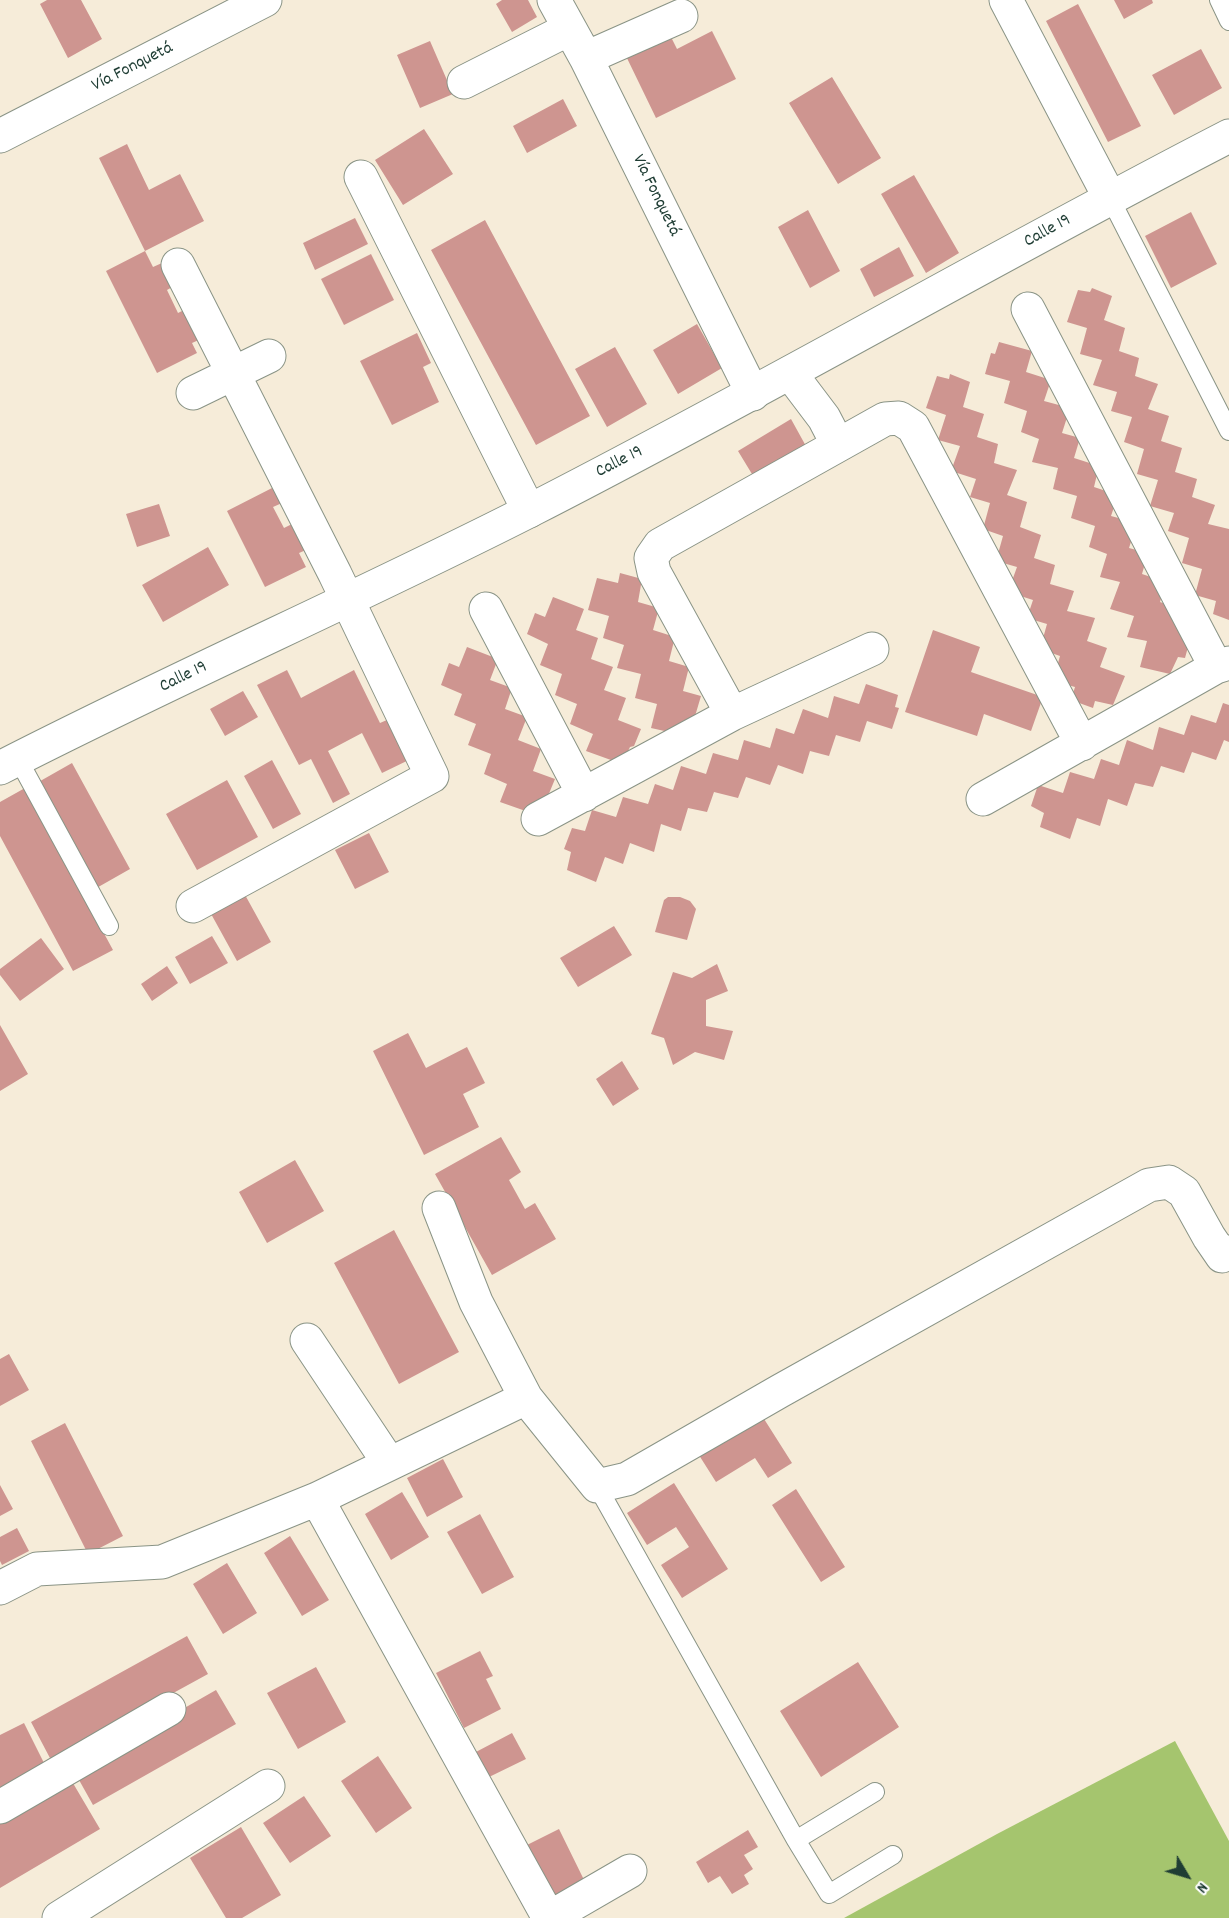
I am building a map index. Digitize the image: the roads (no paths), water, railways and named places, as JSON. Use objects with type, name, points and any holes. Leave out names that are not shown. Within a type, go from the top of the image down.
[{"type":"street","name":"Vía Fonquetá","points":[[0,136],[266,0]]},
{"type":"street","name":"Vía Fonquetá","points":[[554,0],[586,58],[753,394]]},
{"type":"street","points":[[1006,0],[1110,198]]},
{"type":"street","points":[[586,58],[681,16]]},
{"type":"street","points":[[464,82],[570,29]]},
{"type":"street","name":"Calle 19","points":[[9,763],[529,511],[753,394],[1110,198],[1229,136]]},
{"type":"street","points":[[361,177],[529,511]]},
{"type":"street","points":[[178,265],[347,600],[432,776],[193,906]]},
{"type":"street","points":[[983,799],[1222,665],[1028,309]]},
{"type":"street","points":[[193,393],[269,356]]},
{"type":"street","points":[[790,373],[824,418],[838,445]]},
{"type":"street","points":[[732,714],[654,572],[651,558],[660,546],[838,445],[885,419],[899,418],[913,427],[1082,744]]},
{"type":"street","points":[[486,609],[584,795]]},
{"type":"street","points":[[538,819],[732,714],[872,649]]},
{"type":"street","points":[[439,1208],[476,1302],[526,1398],[597,1486],[627,1479],[1149,1185],[1169,1182],[1184,1192],[1209,1237],[1227,1259]]},
{"type":"street","points":[[308,1340],[389,1463]]},
{"type":"street","points":[[0,1588],[37,1569],[162,1562],[317,1499],[526,1398]]},
{"type":"street","points":[[317,1499],[549,1918],[630,1871]]},
{"type":"street","points":[[0,1807],[169,1709]]},
{"type":"street","points":[[59,1918],[268,1786]]},
{"type":"lane","points":[[1219,0],[1229,21]]},
{"type":"lane","points":[[1110,198],[1229,431]]},
{"type":"lane","points":[[9,763],[109,926]]},
{"type":"lane","points":[[597,1486],[829,1894],[893,1855]]},
{"type":"lane","points":[[796,1839],[875,1792]]}]
